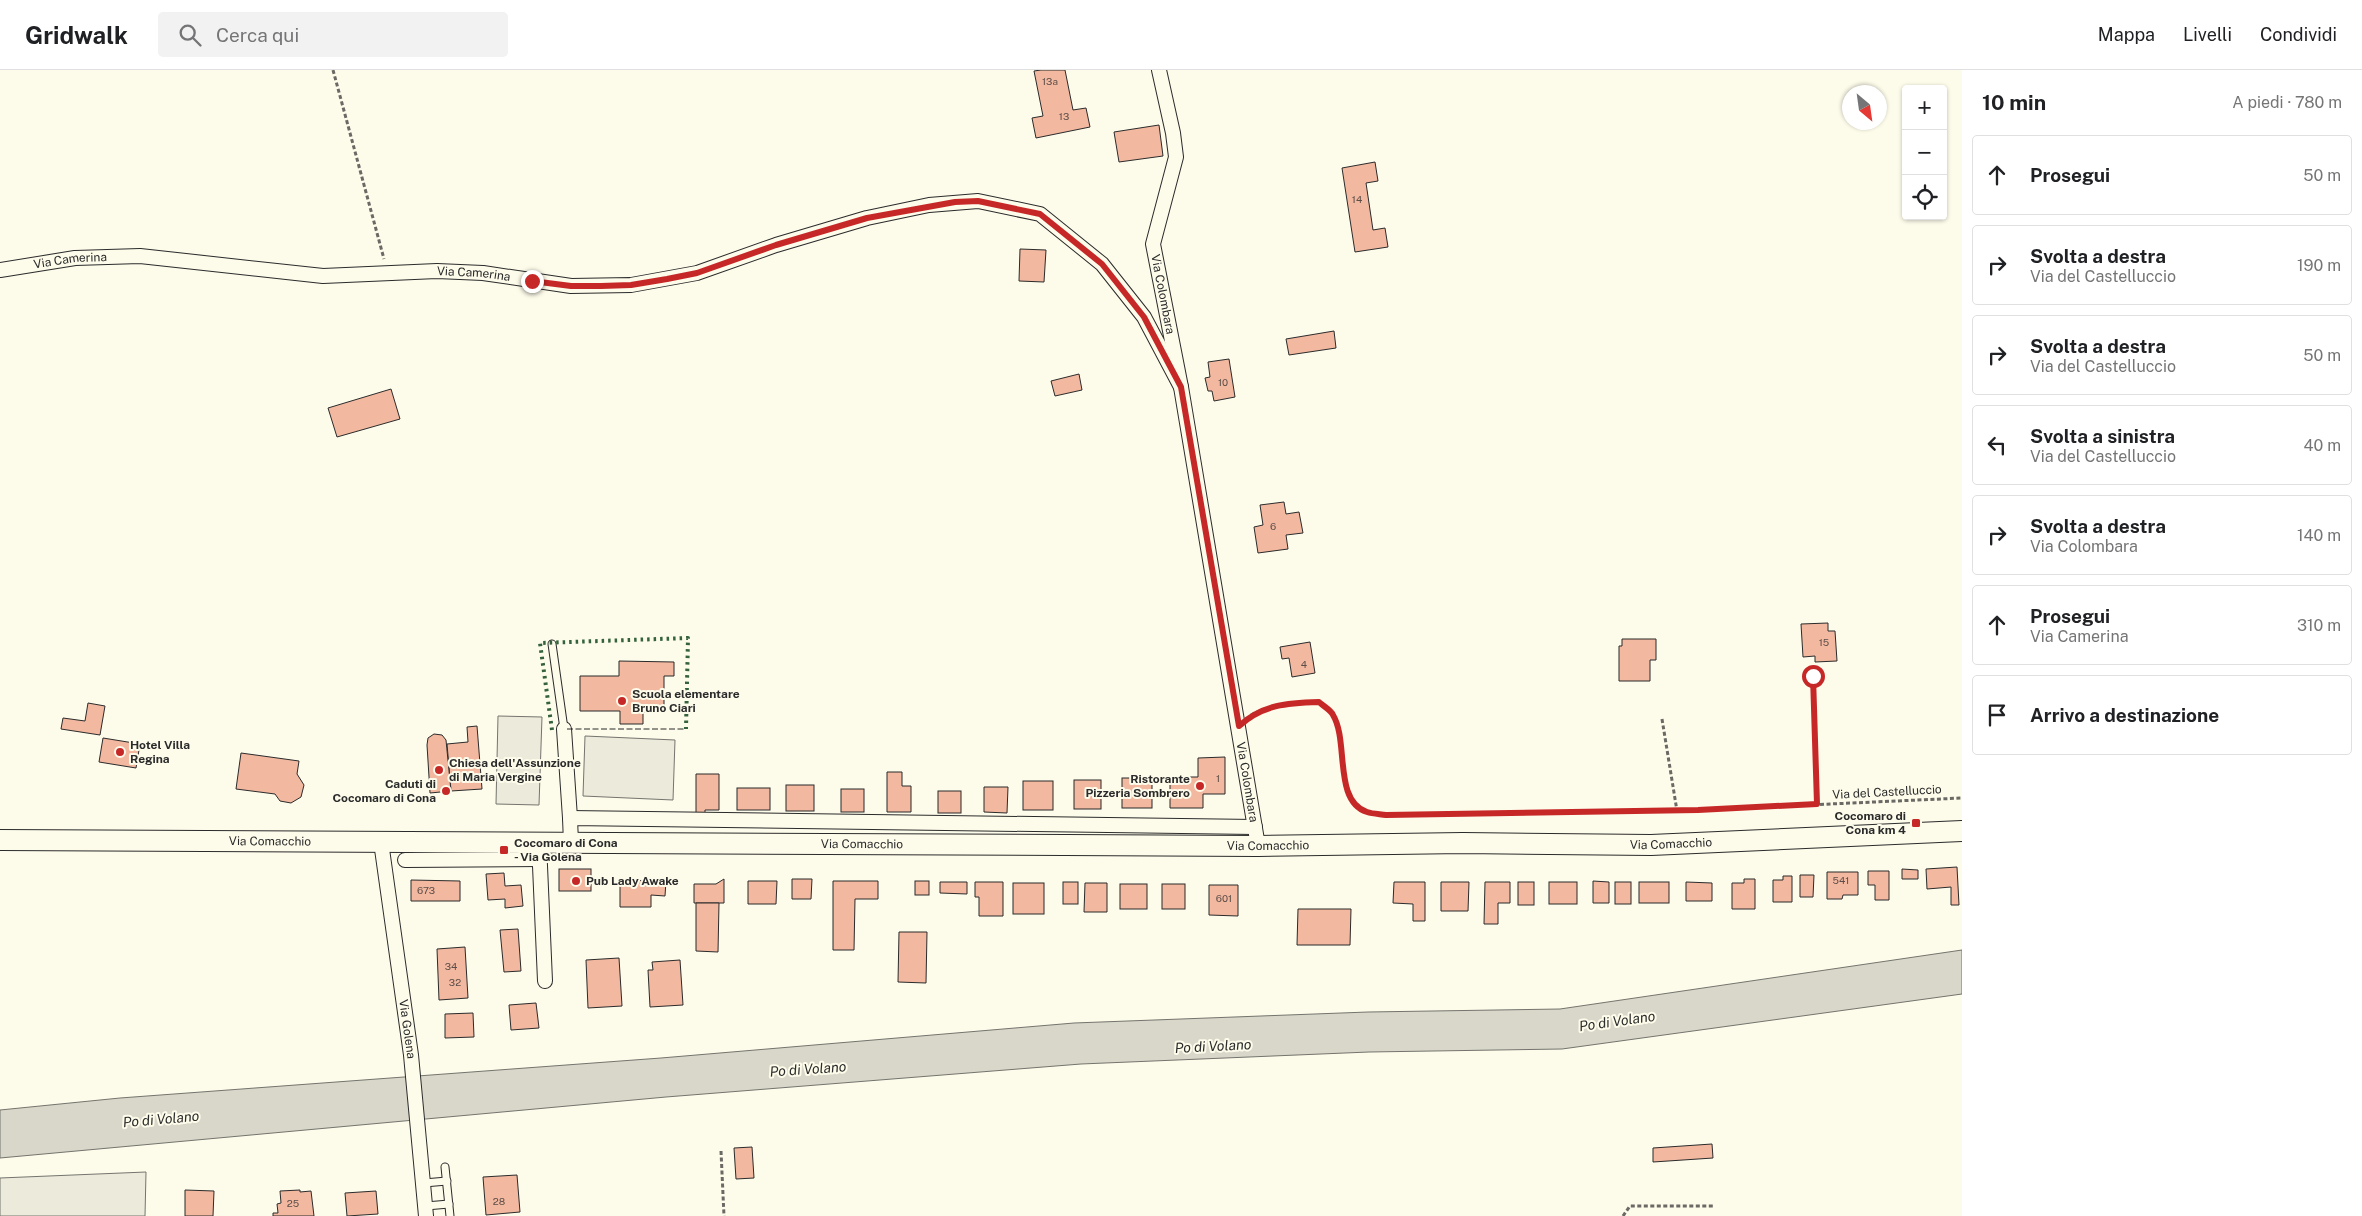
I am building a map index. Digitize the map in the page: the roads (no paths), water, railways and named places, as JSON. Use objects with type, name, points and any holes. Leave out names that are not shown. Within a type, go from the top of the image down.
[{"type":"main road","name":"Via Comacchio","points":[[0,840],[381,842],[539,851],[571,843],[1015,845],[1218,836],[1462,843],[1652,845],[1962,831]]},
{"type":"street","name":"Via Colombara","points":[[1159,70],[1173,133],[1176,157],[1153,244],[1181,387],[1257,836]]},
{"type":"street","name":"Via Camerina","points":[[0,270],[75,258],[140,256],[323,276],[437,271],[483,273],[571,286],[631,285],[697,273],[776,245],[867,218],[929,206],[978,201],[1040,214],[1102,264],[1144,317],[1181,387]]},
{"type":"street","points":[[564,730],[571,843]]},
{"type":"street","name":"Via Comacchio","points":[[570,818],[1016,824],[1218,836]]},
{"type":"street","points":[[689,843],[690,820]]},
{"type":"street","points":[[868,844],[869,822]]},
{"type":"street","points":[[1015,845],[1016,824]]},
{"type":"street","name":"Via Golena","points":[[381,842],[411,1055],[426,1211]]},
{"type":"street","points":[[539,851],[546,980]]},
{"type":"street","name":"Via Comacchio","points":[[404,860],[539,851]]},
{"type":"lane","points":[[552,644],[564,730]]},
{"type":"lane","points":[[445,1167],[450,1216]]},
{"type":"lane","points":[[424,1183],[447,1181]]},
{"type":"lane","points":[[426,1211],[449,1204]]},
{"type":"water","name":"Po di Volano","points":[[1962,950],[1962,994],[1562,1049],[1369,1052],[1081,1064],[666,1097],[0,1158],[0,1110],[120,1098],[661,1058],[1074,1023],[1368,1012],[1560,1009]]},
{"type":"place","name":"Scuola elementare Bruno Ciari","points":[[622,701]]},
{"type":"place","name":"Hotel Villa Regina","points":[[120,752]]},
{"type":"place","name":"Chiesa dell'Assunzione di Maria Vergine","points":[[439,770]]},
{"type":"place","name":"Ristorante Pizzeria Sombrero","points":[[1200,786]]},
{"type":"place","name":"Caduti di Cocomaro di Cona","points":[[446,791]]},
{"type":"place","name":"Cocomaro di Cona km 4","points":[[1916,823]]},
{"type":"place","name":"Cocomaro di Cona - Via Golena","points":[[504,850]]},
{"type":"place","name":"Pub Lady Awake","points":[[576,881]]}]
